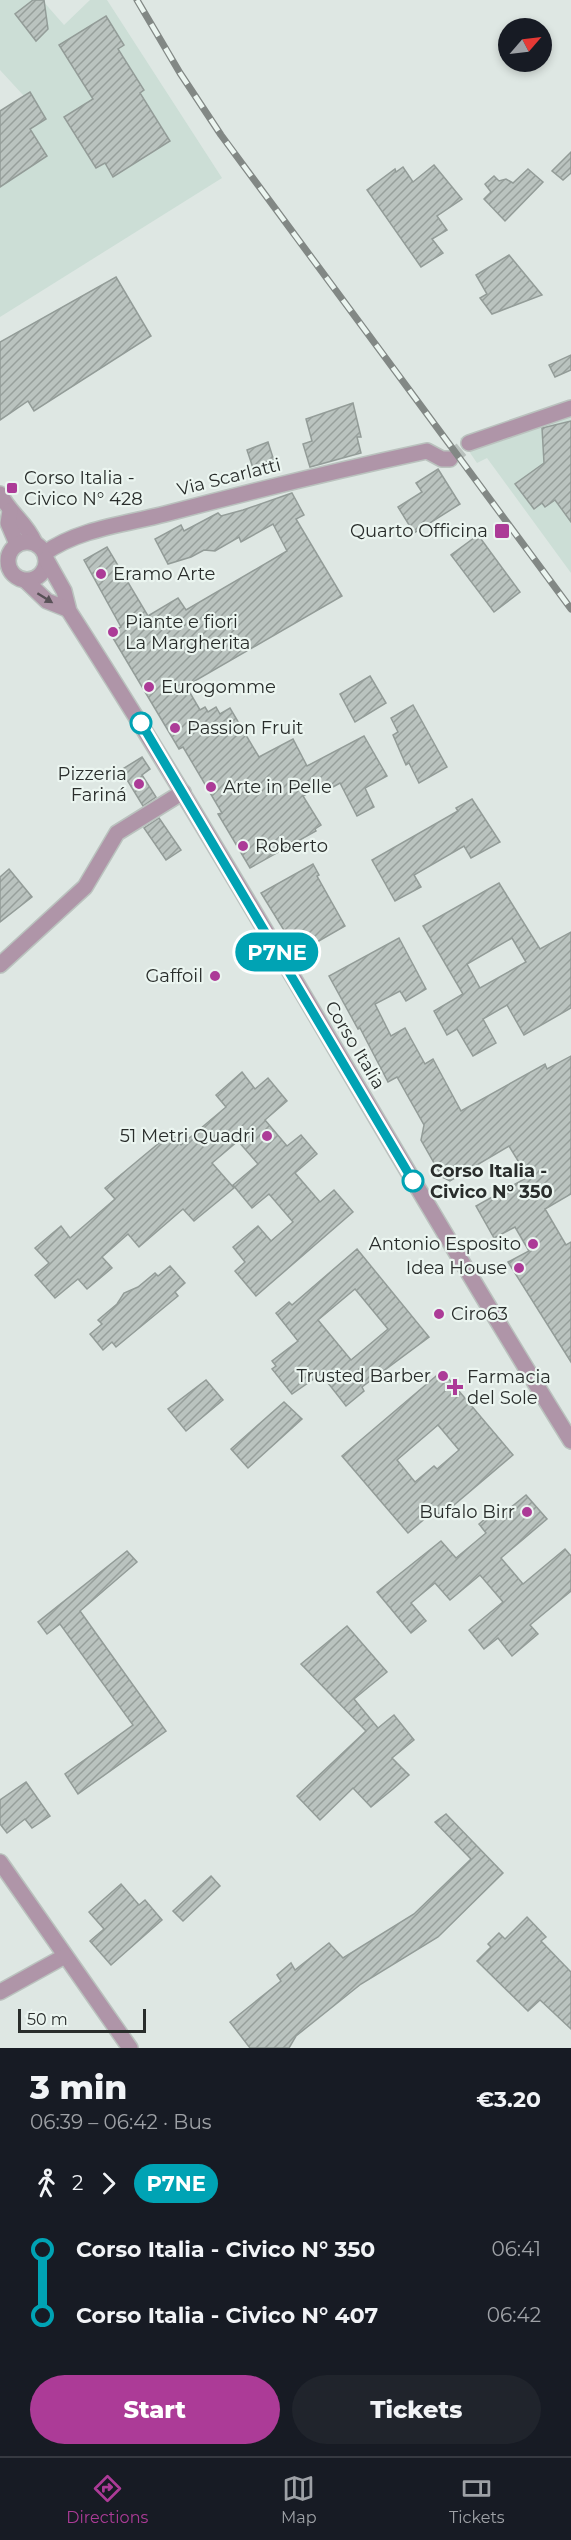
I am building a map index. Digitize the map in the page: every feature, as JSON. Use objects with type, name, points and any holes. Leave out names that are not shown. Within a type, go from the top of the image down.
[{"type":"street","points":[[469,443],[571,408]]},
{"type":"street","name":"Via Scarlatti","points":[[42,552],[60,542],[98,531],[311,476],[427,451],[442,459],[450,459]]},
{"type":"street","name":"Corso Italia","points":[[0,494],[10,511],[22,519],[42,552],[64,591],[67,609],[183,792],[488,1307],[571,1441]]},
{"type":"street","name":"Corso Italia","points":[[10,511],[8,567],[23,580]]},
{"type":"street","points":[[0,581],[39,577],[43,572],[42,552],[9,549]]},
{"type":"street","points":[[23,580],[46,601],[67,609]]},
{"type":"street","points":[[0,965],[85,887],[117,833],[183,792]]},
{"type":"street","points":[[0,1862],[130,2048]]},
{"type":"street","points":[[0,1992],[65,1956]]},
{"type":"shaded area","points":[[0,0],[42,0],[64,25],[90,0],[107,0],[222,178],[0,317],[0,111],[24,96],[0,70]]},
{"type":"shaded area","points":[[571,401],[571,573],[487,458],[477,463],[460,438]]},
{"type":"building","points":[[33,0],[44,0],[48,29],[36,41],[15,14]]},
{"type":"building","points":[[106,16],[124,45],[118,49],[144,90],[140,93],[170,141],[113,177],[105,163],[96,168],[64,117],[93,99],[59,45]]},
{"type":"building","points":[[30,92],[46,119],[30,129],[47,156],[0,187],[0,111]]},
{"type":"building","points":[[571,152],[571,173],[563,180],[552,171]]},
{"type":"building","points":[[434,165],[462,199],[437,216],[447,230],[432,239],[443,253],[421,267],[367,190],[395,169],[396,172],[403,167],[413,182]]},
{"type":"building","points":[[528,169],[543,182],[505,221],[484,199],[491,192],[485,184],[494,176],[499,181],[506,179],[513,183]]},
{"type":"building","points":[[509,255],[542,295],[492,314],[480,298],[487,294],[476,275]]},
{"type":"building","points":[[116,277],[151,336],[34,411],[28,401],[0,420],[0,342]]},
{"type":"building","points":[[571,355],[571,370],[555,377],[549,365]]},
{"type":"building","points":[[353,403],[361,437],[357,437],[361,453],[310,467],[303,444],[312,441],[306,419]]},
{"type":"building","points":[[571,421],[571,522],[555,500],[545,507],[542,503],[534,509],[515,484],[544,463],[542,428]]},
{"type":"building","points":[[268,442],[275,464],[254,471],[247,450]]},
{"type":"building","points":[[438,469],[460,504],[414,533],[398,507],[422,492],[416,483]]},
{"type":"building","points":[[292,493],[304,515],[296,519],[342,596],[186,686],[200,710],[205,707],[208,712],[216,707],[220,714],[230,708],[259,757],[293,739],[307,766],[364,736],[387,776],[365,788],[374,807],[357,816],[340,783],[333,787],[329,782],[303,796],[321,825],[315,829],[316,831],[250,868],[218,814],[222,813],[183,747],[179,749],[110,633],[121,627],[84,560],[107,547],[148,616],[178,598],[186,610],[287,551],[273,524],[241,542],[239,537],[215,551],[204,550],[191,557],[168,564],[155,539],[181,525],[184,531],[218,513],[221,516]]},
{"type":"building","points":[[478,535],[520,592],[494,612],[451,555]]},
{"type":"building","points":[[370,676],[386,703],[355,722],[340,694]]},
{"type":"building","points":[[413,705],[447,767],[419,783],[409,763],[406,765],[393,735],[398,732],[391,718]]},
{"type":"building","points":[[142,757],[150,769],[142,775],[156,797],[143,806],[121,770]]},
{"type":"building","points":[[472,799],[500,842],[471,858],[464,846],[414,875],[421,887],[395,901],[372,860],[458,811],[456,808]]},
{"type":"building","points":[[159,818],[181,850],[166,860],[144,828]]},
{"type":"building","points":[[313,864],[319,875],[317,876],[345,926],[298,953],[261,893]]},
{"type":"building","points":[[9,869],[32,897],[0,922],[0,877]]},
{"type":"building","points":[[499,883],[540,949],[571,932],[571,1008],[524,1035],[507,1005],[483,1019],[496,1043],[473,1056],[457,1029],[447,1035],[434,1011],[463,994],[423,926]],"holes":[[[512,938],[526,962],[480,988],[467,964]]]},
{"type":"building","points":[[399,938],[426,989],[406,1001],[400,991],[375,1004],[391,1036],[405,1028],[425,1064],[433,1059],[461,1111],[545,1064],[547,1069],[571,1056],[571,1194],[545,1209],[566,1245],[571,1242],[571,1362],[508,1262],[529,1251],[515,1227],[494,1238],[476,1206],[528,1177],[509,1146],[450,1181],[442,1177],[421,1140],[424,1125],[397,1077],[388,1082],[329,976]]},
{"type":"building","points":[[242,1072],[255,1089],[268,1078],[287,1101],[265,1120],[287,1146],[301,1135],[317,1154],[295,1173],[320,1202],[334,1190],[353,1212],[256,1296],[235,1271],[245,1262],[233,1247],[258,1226],[271,1241],[293,1222],[269,1194],[252,1208],[233,1185],[258,1164],[238,1141],[212,1163],[234,1188],[194,1221],[183,1209],[139,1247],[128,1234],[102,1257],[112,1268],[87,1289],[78,1279],[55,1298],[35,1275],[49,1263],[35,1248],[61,1226],[70,1238],[115,1199],[105,1188],[171,1133],[181,1145],[226,1107],[216,1095]]},
{"type":"building","points":[[357,1249],[429,1337],[362,1387],[364,1391],[346,1406],[321,1374],[292,1394],[272,1369],[276,1366],[272,1361],[298,1341],[276,1313],[289,1302],[292,1305]],"holes":[[[355,1289],[388,1329],[351,1360],[318,1320]]]},
{"type":"building","points":[[170,1266],[185,1283],[175,1292],[178,1296],[116,1347],[112,1342],[103,1350],[90,1334],[102,1324],[98,1320],[117,1304],[124,1293],[138,1287],[155,1273],[158,1276]]},
{"type":"building","points":[[442,1371],[513,1455],[441,1516],[435,1510],[408,1533],[342,1456]],"holes":[[[438,1425],[459,1450],[437,1469],[434,1466],[415,1482],[397,1460]]]},
{"type":"building","points":[[206,1380],[223,1400],[186,1431],[168,1409]]},
{"type":"building","points":[[284,1402],[302,1419],[248,1468],[231,1449]]},
{"type":"building","points":[[526,1495],[547,1519],[501,1558],[523,1584],[565,1549],[571,1556],[571,1591],[530,1625],[538,1634],[512,1656],[498,1638],[484,1649],[469,1630],[503,1602],[480,1575],[450,1600],[435,1583],[411,1603],[426,1621],[411,1633],[377,1592],[441,1541],[456,1558],[486,1533],[479,1524],[499,1507],[504,1513]]},
{"type":"building","points":[[127,1551],[137,1562],[80,1611],[166,1731],[78,1794],[65,1774],[133,1725],[60,1624],[47,1634],[38,1622]]},
{"type":"building","points":[[347,1626],[387,1672],[354,1699],[378,1728],[394,1715],[414,1740],[392,1758],[409,1775],[393,1789],[371,1807],[353,1788],[320,1820],[297,1796],[366,1731],[301,1664]]},
{"type":"building","points":[[26,1782],[50,1816],[32,1828],[25,1819],[7,1833],[0,1824],[0,1800]]},
{"type":"building","points":[[446,1814],[503,1873],[438,1937],[361,1984],[296,2036],[289,2048],[250,2048],[230,2022],[281,1981],[277,1975],[291,1963],[295,1970],[329,1943],[343,1958],[414,1914],[471,1859],[435,1822]]},
{"type":"building","points":[[211,1876],[220,1886],[183,1921],[173,1911]]},
{"type":"building","points":[[121,1884],[139,1905],[145,1900],[162,1920],[111,1965],[90,1941],[104,1929],[89,1912]]},
{"type":"building","points":[[527,1917],[546,1937],[541,1941],[571,1972],[571,2029],[540,2000],[528,2011],[477,1961],[491,1947],[488,1944],[499,1933],[505,1939]]},
{"type":"tunnel","points":[[450,459],[469,443]]},
{"type":"railway","points":[[137,0],[180,73],[221,135],[571,609]]},
{"type":"bus line","name":"P7NE","points":[[141,723],[413,1181]]},
{"type":"place","name":"Corso Italia - Civico N° 428","points":[[12,488]]},
{"type":"place","name":"Quarto Officina","points":[[502,531]]},
{"type":"place","name":"Eramo Arte","points":[[101,574]]},
{"type":"place","name":"Piante e fiori La Margherita","points":[[113,632]]},
{"type":"place","name":"Eurogomme","points":[[149,687]]},
{"type":"place","name":"Passion Fruit","points":[[175,728]]},
{"type":"place","name":"Pizzeria Fariná","points":[[139,784]]},
{"type":"place","name":"Arte in Pelle","points":[[211,787]]},
{"type":"place","name":"Roberto","points":[[243,846]]},
{"type":"place","name":"Gaffoil","points":[[215,976]]},
{"type":"place","name":"51 Metri Quadri","points":[[267,1136]]},
{"type":"place","name":"Corso Italia - Civico N° 350","points":[[413,1181]]},
{"type":"place","name":"Antonio Esposito","points":[[533,1244]]},
{"type":"place","name":"Idea House","points":[[519,1268]]},
{"type":"place","name":"Ciro63","points":[[439,1314]]},
{"type":"place","name":"Trusted Barber","points":[[443,1376]]},
{"type":"place","name":"Farmacia del Sole","points":[[455,1387]]},
{"type":"place","name":"Bufalo Birr","points":[[527,1512]]}]
